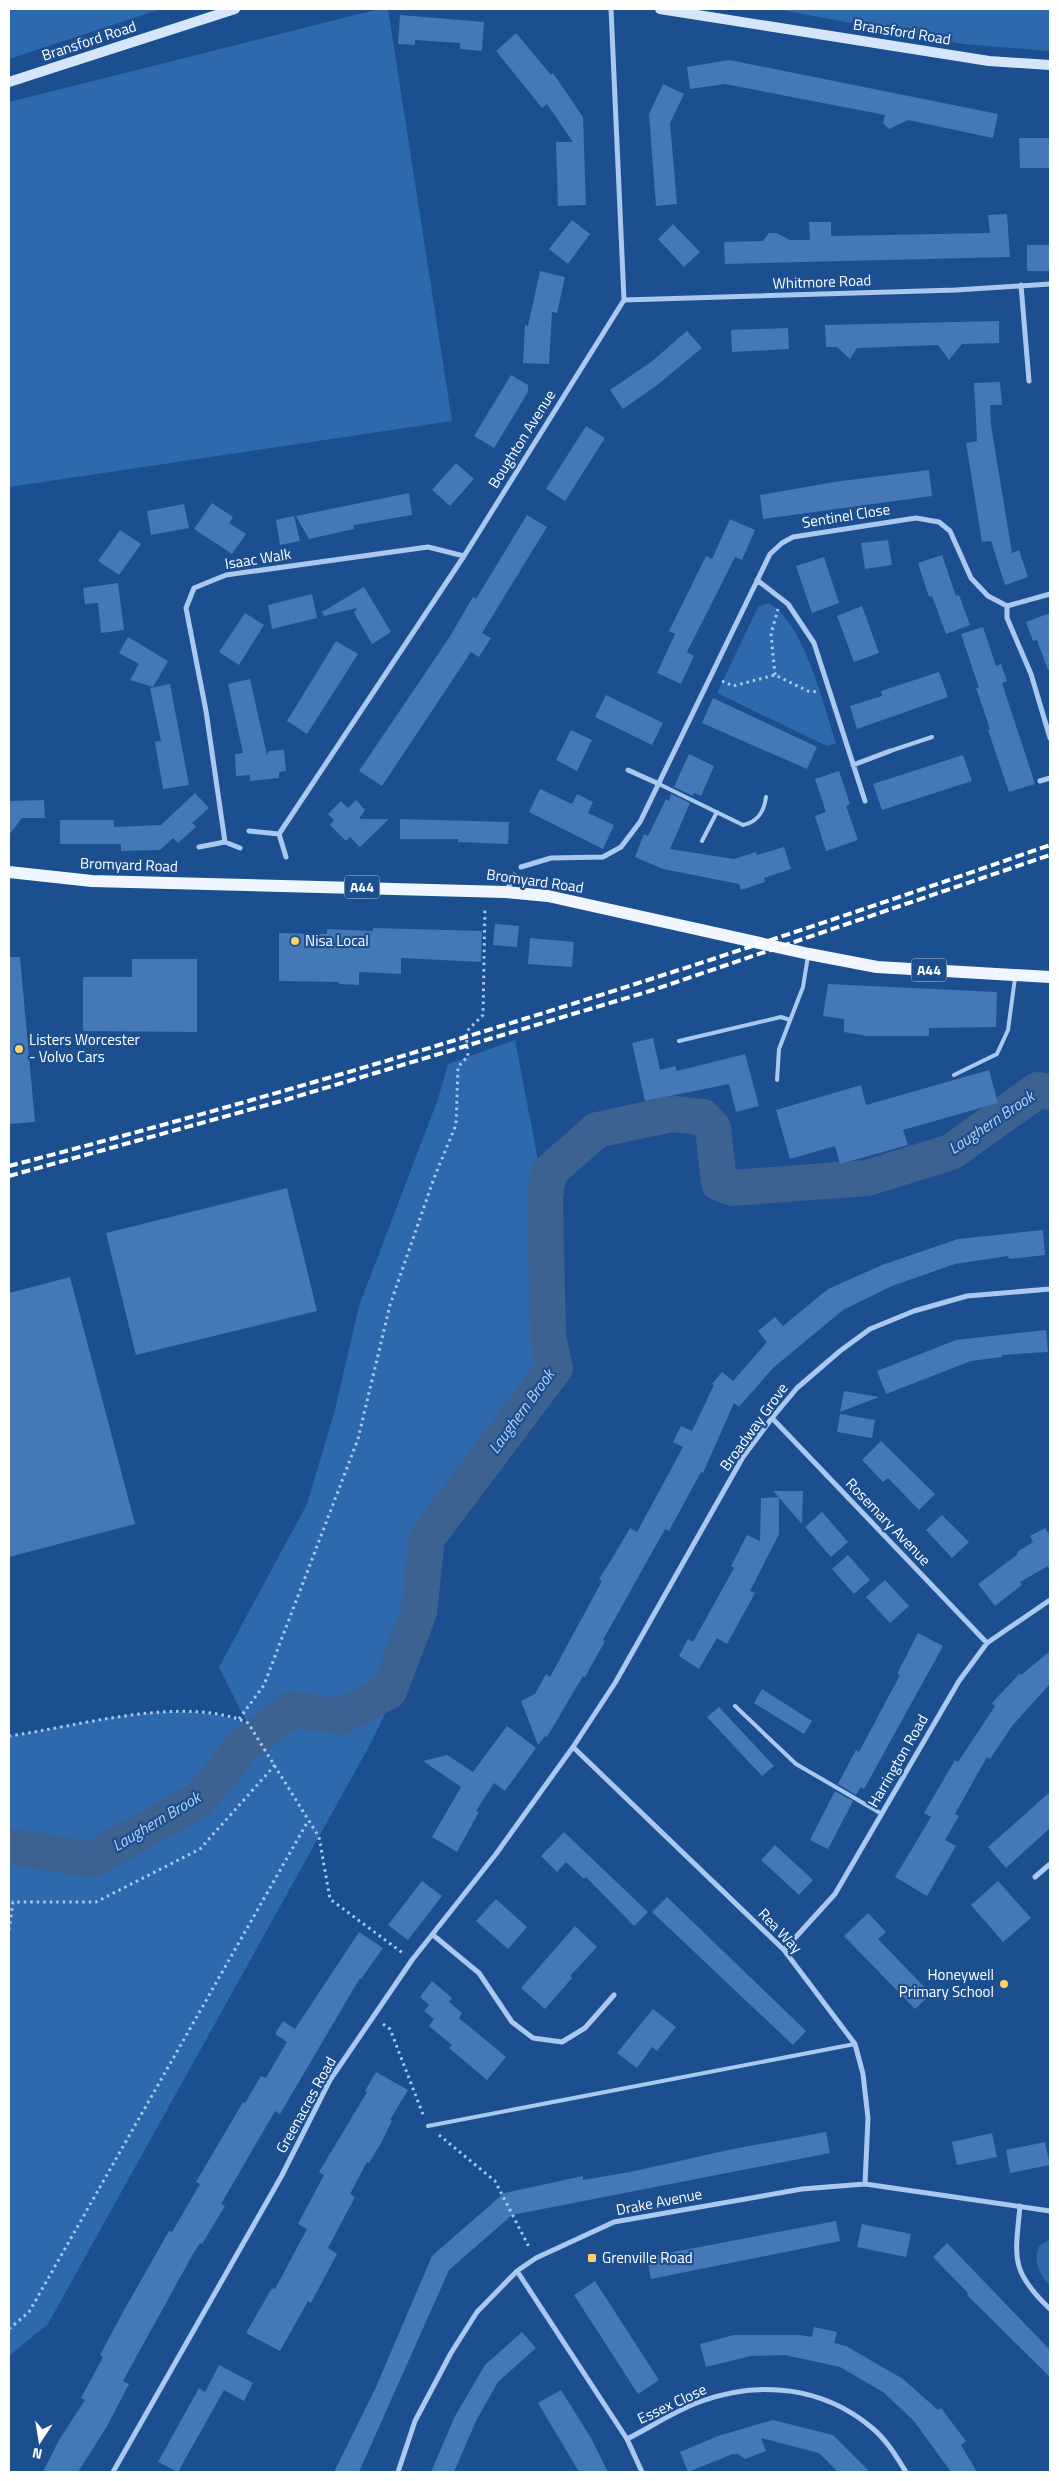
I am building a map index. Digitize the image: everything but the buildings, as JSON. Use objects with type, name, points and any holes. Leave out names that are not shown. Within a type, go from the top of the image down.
[{"type":"main road","name":"Bransford Road","points":[[9,82],[235,9]]},
{"type":"main road","name":"Bransford Road","points":[[660,9],[989,61],[1050,65]]},
{"type":"main road","name":"Bromyard Road","points":[[9,872],[102,881],[483,890],[548,896],[809,954],[877,967],[1050,977]]},
{"type":"street","points":[[611,9],[624,300]]},
{"type":"street","name":"Whitmore Road","points":[[624,300],[946,290],[1050,284]]},
{"type":"street","points":[[1021,285],[1028,381]]},
{"type":"street","name":"Boughton Avenue","points":[[279,834],[464,556],[624,300]]},
{"type":"street","name":"Sentinel Close","points":[[521,867],[551,858],[603,857],[621,847],[640,822],[770,554],[782,543],[793,537],[916,518],[939,522],[950,531],[971,578],[988,596],[1006,606]]},
{"type":"street","name":"Isaac Walk","points":[[225,842],[206,711],[186,608],[194,588],[226,574],[428,547],[464,556]]},
{"type":"street","points":[[756,580],[788,604],[814,643],[865,800]]},
{"type":"street","points":[[1050,594],[1006,606],[1007,618],[1031,674],[1050,738]]},
{"type":"street","points":[[853,765],[890,751]]},
{"type":"street","points":[[628,770],[659,784]]},
{"type":"street","points":[[1040,782],[1050,778]]},
{"type":"street","points":[[249,831],[279,834],[286,857]]},
{"type":"street","points":[[199,847],[225,842],[240,848]]},
{"type":"street","points":[[506,892],[514,875]]},
{"type":"street","name":"Broadway Grove","points":[[573,1747],[615,1683],[743,1457],[797,1388],[840,1351],[870,1329],[914,1311],[967,1296],[1050,1288]]},
{"type":"street","name":"Rosemary Avenue","points":[[772,1418],[987,1643]]},
{"type":"street","name":"Harrington Road","points":[[784,1950],[835,1894],[959,1681],[987,1643],[1050,1600]]},
{"type":"street","name":"Greenacres Road","points":[[113,2472],[281,2177],[330,2080],[412,1960],[496,1854],[573,1747]]},
{"type":"street","name":"Rea Way","points":[[573,1747],[784,1950],[854,2044],[863,2074],[868,2118],[864,2184]]},
{"type":"street","points":[[1035,1877],[1050,1864]]},
{"type":"street","points":[[433,1935],[479,1973],[512,2022],[533,2038],[562,2042],[585,2028],[614,1996]]},
{"type":"street","name":"Drake Avenue","points":[[398,2472],[415,2421],[450,2353],[477,2312],[517,2271],[536,2258],[614,2222],[802,2189],[864,2184],[1050,2211]]},
{"type":"street","points":[[1020,2206],[1016,2254],[1020,2274],[1032,2292],[1050,2309]]},
{"type":"street","points":[[517,2271],[627,2439],[642,2472]]},
{"type":"street","name":"Essex Close","points":[[627,2439],[701,2401],[741,2390],[780,2390],[812,2394],[844,2408],[872,2428],[889,2446],[906,2472]]},
{"type":"lane","points":[[890,751],[932,738]]},
{"type":"lane","points":[[659,784],[743,825],[753,823],[764,809],[766,797]]},
{"type":"lane","points":[[702,841],[717,812]]},
{"type":"lane","points":[[777,1080],[779,1049],[803,987],[809,954]]},
{"type":"lane","points":[[954,1075],[997,1054],[1008,1030],[1015,976]]},
{"type":"lane","points":[[678,1041],[781,1017],[790,1020]]},
{"type":"lane","points":[[735,1706],[796,1764],[882,1814]]},
{"type":"lane","points":[[428,2126],[854,2044]]},
{"type":"path","points":[[775,675],[771,634],[775,616],[782,599]]},
{"type":"path","points":[[712,677],[733,686],[775,675],[808,692],[830,692]]},
{"type":"path","points":[[239,1719],[264,1685],[358,1438],[390,1305],[434,1178],[456,1125],[458,1067],[468,1056],[466,1032],[483,1015],[486,924],[483,890]]},
{"type":"path","points":[[9,1736],[80,1722],[192,1711],[239,1719],[248,1723],[318,1838],[330,1898],[412,1960]]},
{"type":"path","points":[[9,1930],[14,1902],[96,1902],[200,1849],[274,1765]]},
{"type":"path","points":[[9,2329],[29,2312],[308,1821]]},
{"type":"path","points":[[374,2017],[390,2029],[428,2126],[494,2182],[536,2258]]},
{"type":"shaded area","points":[[9,9],[161,9],[9,59]]},
{"type":"shaded area","points":[[379,9],[388,9],[452,421],[9,487],[9,102]]},
{"type":"shaded area","points":[[776,9],[1050,9],[1050,51],[963,44]]},
{"type":"shaded area","points":[[769,603],[782,614],[803,647],[819,687],[836,743],[827,746],[717,693],[758,607]]},
{"type":"shaded area","points":[[515,1040],[545,1197],[548,1336],[555,1368],[427,1538],[432,1613],[372,1741],[48,2324],[9,2356],[9,1736],[128,1715],[159,1712],[189,1712],[218,1715],[247,1723],[219,1667],[307,1504],[335,1410],[359,1306],[438,1099],[448,1064]]},
{"type":"shaded area","points":[[1050,2239],[1050,2286],[1038,2268],[1037,2252],[1039,2246]]},
{"type":"waterway","name":"Laughern Brook","points":[[9,1846],[91,1860],[200,1799],[244,1745],[292,1709],[341,1717],[389,1691],[419,1612],[427,1538],[555,1368],[548,1336],[545,1197],[549,1172],[597,1130],[672,1114],[703,1117],[713,1128],[719,1183],[732,1188],[867,1178],[951,1152],[1038,1090],[1050,1092]]},
{"type":"railway","points":[[9,1166],[272,1094],[532,1016],[792,933],[1050,845]]},
{"type":"railway","points":[[9,1176],[285,1100],[650,991],[1050,855]]},
{"type":"place","name":"Nisa Local","points":[[295,941]]},
{"type":"place","name":"Listers Worcester - Volvo Cars","points":[[19,1049]]},
{"type":"place","name":"Honeywell Primary School","points":[[1004,1984]]},
{"type":"place","name":"Grenville Road","points":[[592,2258]]}]
